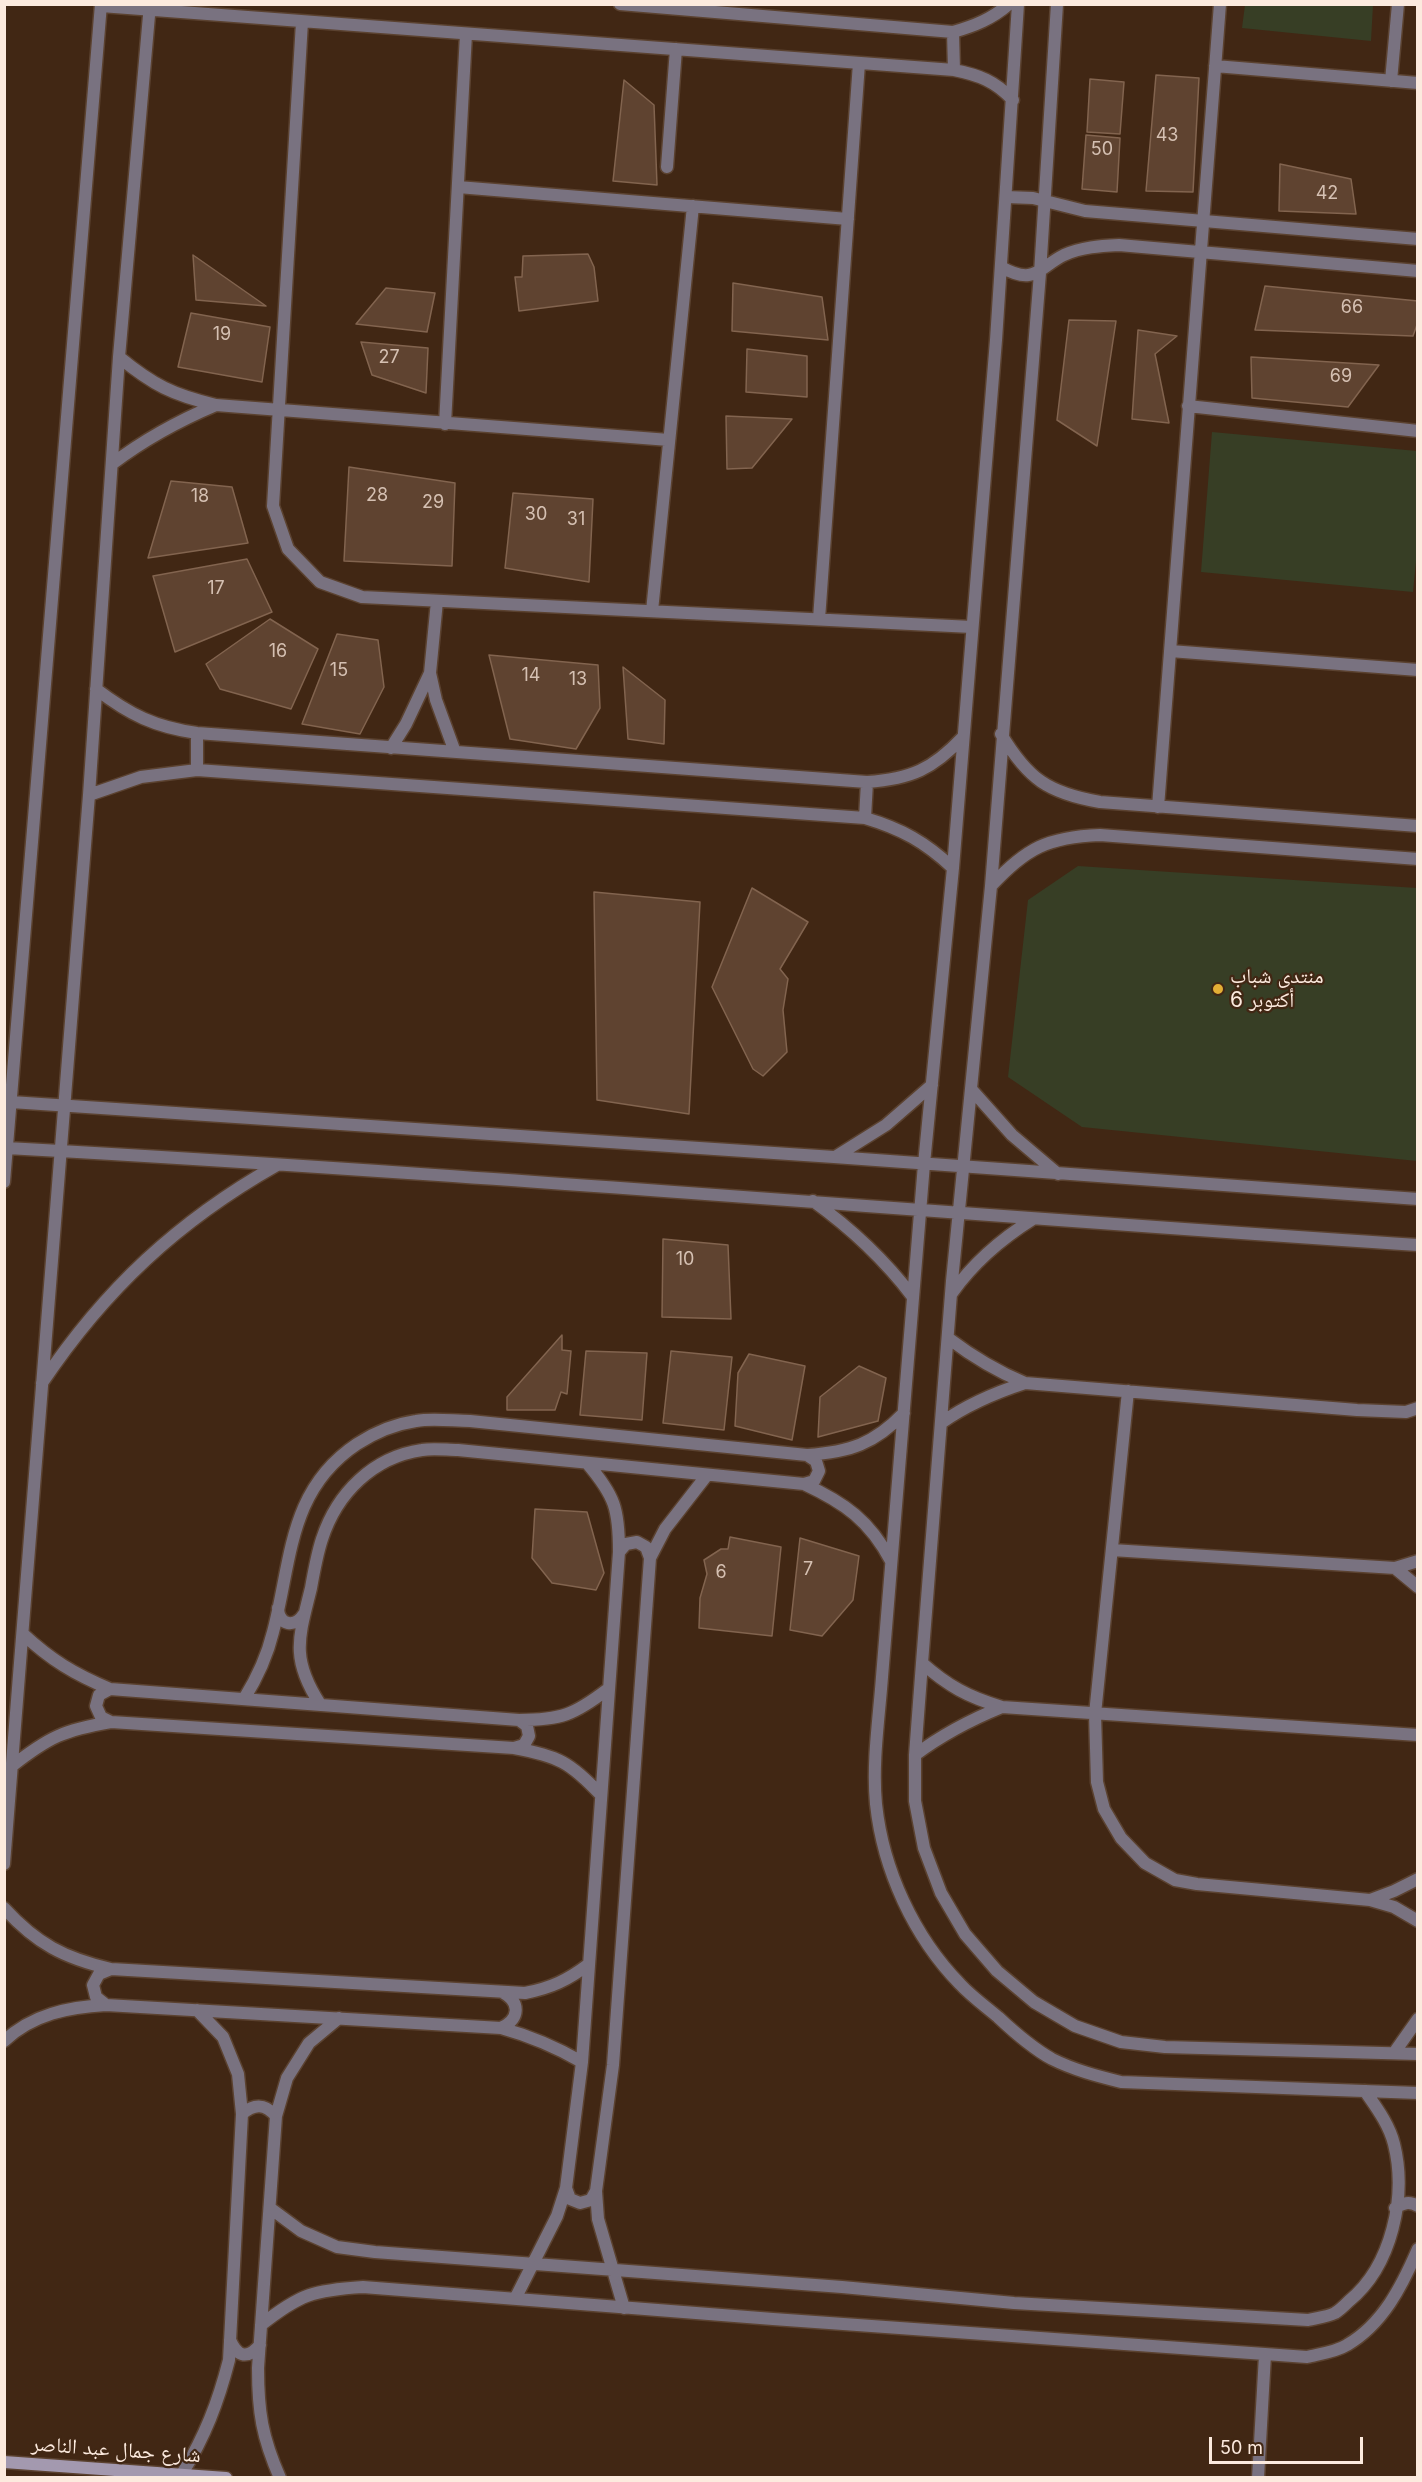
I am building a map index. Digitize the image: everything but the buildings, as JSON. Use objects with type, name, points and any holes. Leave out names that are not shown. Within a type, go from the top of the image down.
[{"type":"main road","name":"شارع جمال عبد الناصر","points":[[4,2462],[226,2478]]},
{"type":"street","points":[[620,4],[953,32],[977,25],[999,13],[1009,4]]},
{"type":"street","points":[[1017,4],[1013,100],[1001,267],[953,868],[920,1208],[876,1756],[876,1804],[886,1857],[904,1903],[929,1946],[960,1984],[1041,2052],[1083,2072],[1121,2082],[1418,2093]]},
{"type":"street","points":[[1057,4],[1040,273],[1001,734],[991,886],[958,1212],[922,1663],[915,1755],[917,1810],[924,1848],[941,1893],[965,1934],[996,1971],[1034,2002],[1076,2026],[1121,2042],[1215,2049],[1418,2054]]},
{"type":"street","points":[[1158,807],[1199,251],[1220,4]]},
{"type":"street","points":[[1391,81],[1398,4]]},
{"type":"street","points":[[4,1182],[101,5],[954,70],[979,75],[998,84],[1013,100]]},
{"type":"street","points":[[4,1864],[88,795],[119,357],[149,8]]},
{"type":"street","points":[[302,22],[273,506],[288,549],[320,582],[362,597],[972,627]]},
{"type":"street","points":[[953,32],[954,70]]},
{"type":"street","points":[[445,424],[466,34]]},
{"type":"street","points":[[667,167],[676,50]]},
{"type":"street","points":[[819,619],[859,63]]},
{"type":"street","points":[[1215,66],[1418,83]]},
{"type":"street","points":[[458,187],[848,219]]},
{"type":"street","points":[[1006,197],[1022,197],[1085,211],[1418,238]]},
{"type":"street","points":[[652,611],[693,206]]},
{"type":"street","points":[[1001,267],[1020,275],[1040,273],[1063,256],[1090,246],[1119,245],[1418,271]]},
{"type":"street","points":[[119,357],[147,380],[180,396],[216,405],[669,440]]},
{"type":"street","points":[[112,464],[144,440],[179,420],[216,405]]},
{"type":"street","points":[[1188,406],[1418,431]]},
{"type":"street","points":[[391,748],[410,716],[430,673],[437,600]]},
{"type":"street","points":[[1170,651],[1418,670]]},
{"type":"street","points":[[430,673],[442,718],[455,752]]},
{"type":"street","points":[[96,689],[120,707],[144,720],[170,729],[197,733],[867,782],[894,780],[921,772],[944,757],[963,737]]},
{"type":"street","points":[[197,733],[197,770]]},
{"type":"street","points":[[1001,734],[1017,761],[1041,782],[1069,796],[1100,802],[1158,807],[1418,826]]},
{"type":"street","points":[[88,795],[141,777],[197,770],[865,818],[890,825],[913,836],[953,868]]},
{"type":"street","points":[[865,818],[867,782]]},
{"type":"street","points":[[991,886],[1012,863],[1030,851],[1068,836],[1100,835],[1418,858]]},
{"type":"street","points":[[834,1157],[886,1125],[932,1084]]},
{"type":"street","points":[[971,1089],[1012,1135],[1059,1174]]},
{"type":"street","points":[[10,1102],[1418,1199]]},
{"type":"street","points":[[6,1148],[920,1208],[1033,1219],[1418,1245]]},
{"type":"street","points":[[42,1384],[83,1325],[141,1263],[186,1224],[215,1203],[277,1165]]},
{"type":"street","points":[[812,1201],[841,1221],[867,1244],[892,1269],[913,1297]]},
{"type":"street","points":[[951,1294],[981,1257],[1006,1236],[1033,1219]]},
{"type":"street","points":[[948,1338],[980,1362],[1025,1383],[1412,1410],[1418,1419]]},
{"type":"street","points":[[941,1423],[966,1406],[992,1393],[1025,1383]]},
{"type":"street","points":[[1128,1391],[1095,1714],[1097,1782],[1104,1809],[1121,1838],[1145,1863],[1175,1880],[1370,1900],[1394,1907],[1418,1921]]},
{"type":"street","points":[[244,1699],[267,1655],[294,1530],[311,1490],[338,1457],[374,1433],[416,1421],[471,1421],[807,1455],[835,1453],[861,1445],[886,1432],[904,1413]]},
{"type":"street","points":[[320,1704],[306,1684],[300,1661],[298,1637],[322,1539],[336,1506],[359,1479],[388,1459],[423,1449],[458,1450],[804,1484],[830,1496],[856,1514],[879,1537],[891,1561]]},
{"type":"street","points":[[804,1484],[814,1480],[819,1471],[816,1461],[807,1455]]},
{"type":"street","points":[[515,2299],[557,2216],[566,2188],[582,2062],[619,1552],[619,1519],[616,1509],[608,1488],[587,1463]]},
{"type":"street","points":[[624,2308],[598,2219],[596,2191],[613,2065],[650,1558],[664,1529],[707,1474]]},
{"type":"street","points":[[619,1552],[626,1544],[637,1542],[646,1547],[650,1558]]},
{"type":"street","points":[[1112,1550],[1395,1568],[1418,1561]]},
{"type":"street","points":[[1395,1568],[1418,1587]]},
{"type":"street","points":[[278,1606],[278,1615],[283,1622],[292,1624],[300,1621],[304,1614]]},
{"type":"street","points":[[23,1634],[49,1657],[78,1676],[110,1689],[519,1720],[552,1720],[582,1709],[608,1689]]},
{"type":"street","points":[[922,1663],[945,1683],[972,1698],[1002,1707],[1418,1735]]},
{"type":"street","points":[[110,1689],[99,1695],[96,1706],[101,1717],[111,1722]]},
{"type":"street","points":[[915,1755],[952,1730],[1002,1707]]},
{"type":"street","points":[[514,1748],[524,1745],[529,1736],[527,1726],[519,1720]]},
{"type":"street","points":[[12,1766],[41,1743],[75,1728],[111,1722],[514,1748],[548,1754],[578,1770],[601,1795]]},
{"type":"street","points":[[1370,1900],[1418,1880]]},
{"type":"street","points":[[4,1908],[23,1929],[50,1948],[79,1961],[111,1969],[525,1993],[549,1989],[570,1979],[589,1964]]},
{"type":"street","points":[[106,2005],[96,1997],[93,1985],[99,1974],[111,1969]]},
{"type":"street","points":[[501,1991],[510,1996],[515,2005],[515,2015],[510,2024],[501,2028]]},
{"type":"street","points":[[4,2041],[14,2032],[42,2016],[74,2007],[106,2005],[501,2028],[529,2036],[582,2062]]},
{"type":"street","points":[[182,2474],[203,2438],[219,2399],[229,2360],[242,2114],[238,2074],[223,2037],[197,2010]]},
{"type":"street","points":[[280,2478],[266,2446],[258,2407],[261,2325],[276,2116],[287,2078],[303,2052],[309,2043],[339,2018]]},
{"type":"street","points":[[1394,2053],[1418,2019]]},
{"type":"street","points":[[270,2208],[301,2231],[336,2247],[375,2252],[1014,2302],[1308,2320],[1335,2313],[1358,2293],[1377,2268],[1391,2235],[1399,2175],[1393,2142],[1380,2112],[1365,2091]]},
{"type":"street","points":[[242,2114],[250,2107],[260,2105],[269,2109],[276,2116]]},
{"type":"street","points":[[566,2188],[570,2199],[580,2204],[591,2200],[596,2191]]},
{"type":"street","points":[[1395,2208],[1403,2203],[1418,2206]]},
{"type":"street","points":[[261,2325],[291,2302],[326,2289],[363,2287],[1307,2357],[1346,2346],[1378,2320],[1401,2288],[1418,2249]]},
{"type":"street","points":[[230,2340],[234,2350],[243,2355],[254,2352],[260,2345]]},
{"type":"street","points":[[1258,2478],[1265,2355]]},
{"type":"green space","points":[[1245,5],[1373,5],[1371,41],[1242,28]]},
{"type":"green space","points":[[1212,432],[1417,451],[1418,541],[1413,592],[1201,572]]},
{"type":"green space","name":"منتدى شباب 6 أكتوبر","points":[[1078,866],[1417,888],[1417,1161],[1082,1127],[1008,1077],[1028,900]]},
{"type":"place","name":"منتدى شباب 6 أكتوبر","points":[[1218,989]]}]
